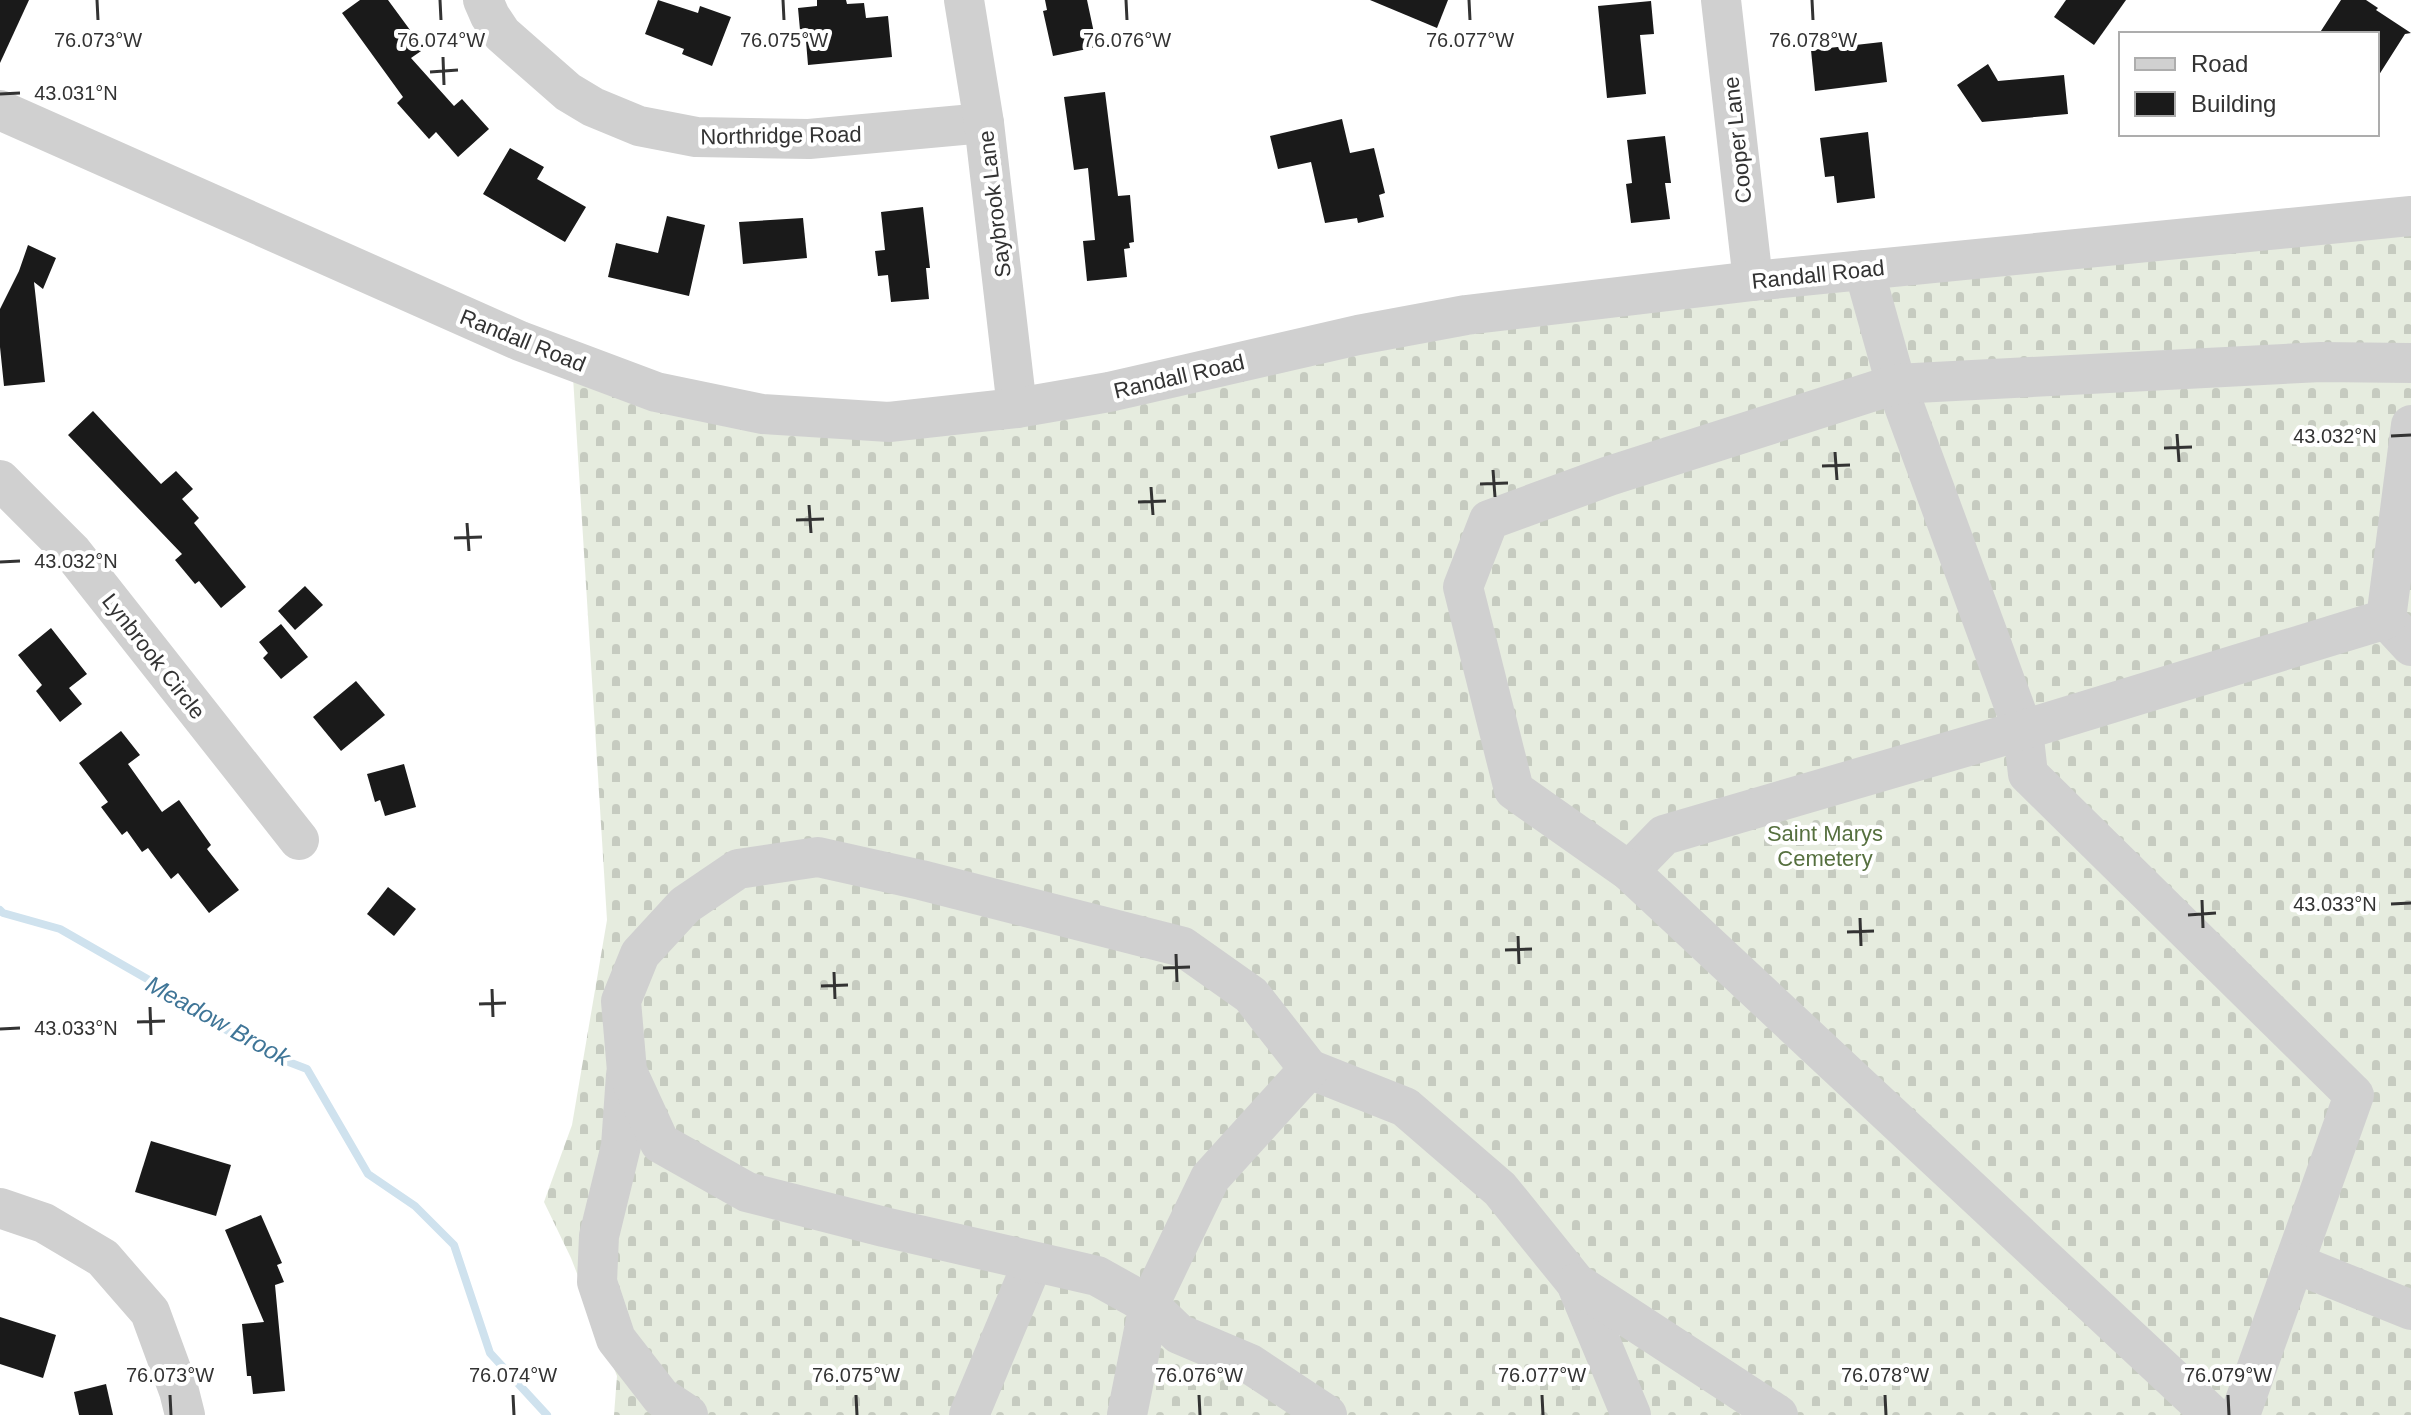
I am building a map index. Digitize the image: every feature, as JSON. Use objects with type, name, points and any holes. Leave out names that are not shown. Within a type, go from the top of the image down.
[{"type":"street","name":"Northridge Road","points":[[483,0],[502,34],[568,92],[593,107],[639,126],[696,137],[809,139],[984,123]]},
{"type":"street","name":"Saybrook Lane","points":[[964,0],[984,123],[1017,408]]},
{"type":"street","name":"Cooper Lane","points":[[1721,0],[1753,281]]},
{"type":"street","name":"Randall Road","points":[[0,110],[520,341],[656,392],[762,414],[889,422],[1017,408],[1109,392],[1358,335],[1466,315],[1753,281],[2411,216]]},
{"type":"street","points":[[1864,270],[1896,384],[2023,730],[2028,774],[2354,1095],[2240,1415]]},
{"type":"street","points":[[2212,1415],[1629,871],[1514,790],[1463,587],[1489,520],[1609,476],[1896,384],[2321,362],[2411,363]]},
{"type":"street","points":[[1629,871],[1664,835],[2023,730],[2398,632],[2411,425]]},
{"type":"street","name":"Lynbrook Circle","points":[[0,480],[72,552],[299,840]]},
{"type":"street","points":[[688,1415],[661,1397],[616,1339],[597,1282],[599,1236],[621,1146],[627,1071],[621,1001],[640,954],[685,905],[738,869],[818,857],[1183,947],[1251,995],[1309,1069],[1405,1107],[1500,1189],[1576,1283],[1631,1415]]},
{"type":"street","points":[[1127,1415],[1149,1305],[1210,1178],[1309,1069]]},
{"type":"street","points":[[627,1071],[660,1143],[747,1192],[1097,1276],[1149,1305],[1179,1334],[1250,1364],[1327,1415]]},
{"type":"street","points":[[0,1208],[44,1223],[103,1258],[150,1312],[185,1415]]},
{"type":"street","points":[[969,1415],[1033,1262]]},
{"type":"street","points":[[2294,1263],[2411,1310]]},
{"type":"street","points":[[1576,1283],[1778,1415]]},
{"type":"green space","name":"Saint Marys Cemetery","points":[[2411,216],[2411,1415],[614,1415],[617,1376],[571,1258],[544,1202],[572,1125],[607,920],[572,361],[889,422],[1358,335]]},
{"type":"building","points":[[0,0],[29,0],[0,63]]},
{"type":"building","points":[[360,0],[388,0],[424,49],[411,58],[454,106],[462,99],[489,129],[458,157],[436,132],[429,139],[397,103],[403,97],[342,13]]},
{"type":"building","points":[[658,0],[698,13],[700,6],[731,17],[712,66],[682,54],[684,49],[645,34]]},
{"type":"building","points":[[817,0],[864,3],[866,18],[888,16],[892,57],[808,65],[805,29],[800,30],[798,8],[817,6]]},
{"type":"building","points":[[1045,0],[1087,0],[1097,47],[1053,56],[1043,11],[1047,10]]},
{"type":"building","points":[[1370,0],[1448,0],[1437,28]]},
{"type":"building","points":[[2066,0],[2126,0],[2094,45],[2054,17]]},
{"type":"building","points":[[2341,0],[2366,0],[2411,33],[2405,34],[2379,75],[2379,32],[2320,32]]},
{"type":"building","points":[[1651,1],[1654,34],[1640,35],[1646,94],[1607,98],[1598,6]]},
{"type":"building","points":[[1882,42],[1887,82],[1815,91],[1811,50]]},
{"type":"building","points":[[1988,64],[1998,81],[2064,75],[2068,114],[1982,122],[1957,85]]},
{"type":"building","points":[[1105,92],[1118,196],[1130,195],[1134,242],[1129,243],[1130,248],[1124,249],[1127,277],[1087,281],[1083,241],[1095,240],[1088,168],[1074,170],[1064,97]]},
{"type":"building","points":[[1342,119],[1350,153],[1374,148],[1385,193],[1379,195],[1384,217],[1358,223],[1357,218],[1325,223],[1311,162],[1278,169],[1270,136]]},
{"type":"building","points":[[1868,132],[1875,198],[1837,203],[1834,176],[1825,177],[1820,138]]},
{"type":"building","points":[[1665,136],[1671,183],[1665,183],[1670,219],[1631,223],[1626,184],[1632,183],[1627,140]]},
{"type":"building","points":[[510,148],[544,167],[537,179],[586,207],[565,242],[483,194]]},
{"type":"building","points":[[923,207],[930,268],[926,268],[929,299],[891,302],[888,275],[878,276],[875,251],[885,250],[881,212]]},
{"type":"building","points":[[667,216],[705,225],[689,296],[608,277],[616,243],[658,253]]},
{"type":"building","points":[[803,218],[807,258],[743,264],[739,222]]},
{"type":"building","points":[[28,245],[56,258],[43,289],[34,282],[45,382],[4,386],[0,309]]},
{"type":"building","points":[[93,411],[161,484],[176,471],[193,489],[182,499],[199,518],[194,523],[246,587],[221,608],[199,581],[195,584],[175,560],[182,554],[68,435]]},
{"type":"building","points":[[305,586],[323,605],[295,630],[278,611]]},
{"type":"building","points":[[281,624],[308,657],[281,679],[263,658],[268,653],[259,642]]},
{"type":"building","points":[[51,628],[87,674],[69,688],[82,704],[60,722],[36,691],[42,685],[18,655]]},
{"type":"building","points":[[356,681],[385,715],[341,751],[313,717]]},
{"type":"building","points":[[121,731],[140,755],[128,764],[162,812],[179,800],[211,845],[207,849],[239,890],[209,913],[178,873],[171,879],[148,848],[142,852],[127,831],[122,835],[101,807],[108,802],[79,763]]},
{"type":"building","points":[[404,764],[416,807],[385,816],[380,800],[375,802],[367,774]]},
{"type":"building","points":[[388,887],[416,909],[394,936],[367,914]]},
{"type":"building","points":[[151,1141],[231,1165],[216,1216],[135,1192]]},
{"type":"building","points":[[261,1215],[282,1263],[277,1265],[284,1282],[275,1285],[285,1391],[253,1394],[251,1376],[247,1376],[242,1324],[264,1322],[225,1230]]},
{"type":"building","points":[[0,1317],[56,1335],[43,1378],[0,1364]]},
{"type":"building","points":[[106,1384],[113,1415],[79,1415],[74,1392]]},
{"type":"waterway","name":"Meadow Brook","points":[[0,910],[60,929],[156,984],[221,1027],[273,1056],[307,1069],[368,1174],[415,1206],[454,1245],[490,1353],[547,1415]]}]
